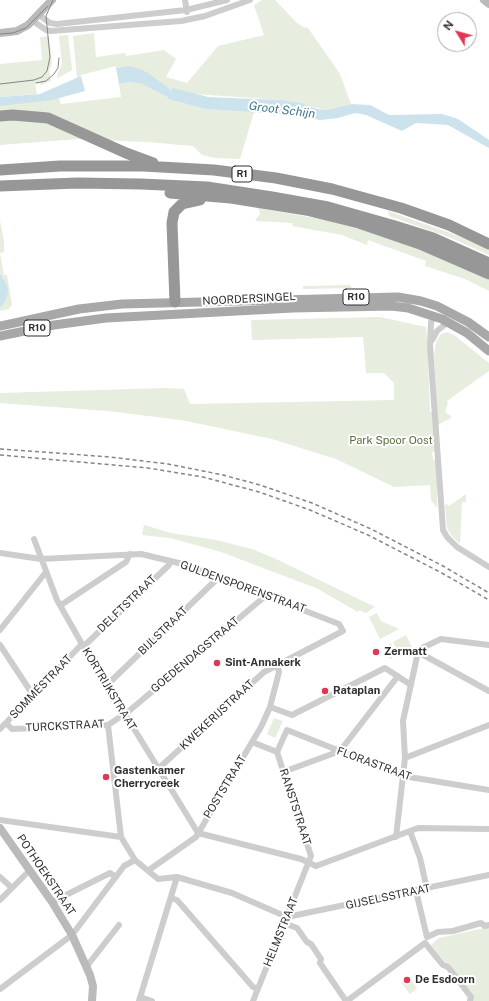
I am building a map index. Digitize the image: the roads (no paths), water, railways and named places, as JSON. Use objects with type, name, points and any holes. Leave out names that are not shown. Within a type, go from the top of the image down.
[{"type":"highway","name":"R1","points":[[0,116],[14,115],[48,118],[126,153],[163,167]]},
{"type":"highway","points":[[0,163],[14,162],[29,168]]},
{"type":"highway","name":"R1","points":[[0,170],[68,166],[163,167],[214,170],[332,189],[401,208],[449,226],[489,244]]},
{"type":"highway","name":"R1","points":[[0,186],[76,183],[207,187],[328,207],[433,238],[489,263]]},
{"type":"highway","points":[[141,184],[158,192],[231,198],[306,210],[359,224],[420,244],[489,274]]},
{"type":"highway","points":[[175,302],[172,223],[174,212],[182,204],[193,200],[231,198]]},
{"type":"main road","name":"NOORDERSINGEL","points":[[0,326],[86,308],[122,304],[398,297],[421,301],[437,306],[463,319],[489,337]]},
{"type":"main road","points":[[175,302],[176,314]]},
{"type":"main road","name":"NOORDERSINGEL","points":[[0,336],[75,322],[176,314],[369,306],[408,308],[435,316],[472,336],[489,351]]},
{"type":"street","points":[[0,33],[17,31],[42,17],[52,0]]},
{"type":"street","points":[[185,0],[188,20]]},
{"type":"street","points":[[42,17],[53,24],[78,22],[186,10],[227,0]]},
{"type":"street","points":[[33,21],[46,30],[79,29],[188,20],[205,16],[250,0]]},
{"type":"street","points":[[484,0],[489,4]]},
{"type":"street","points":[[42,17],[46,30]]},
{"type":"street","points":[[78,22],[79,29]]},
{"type":"street","points":[[435,316],[431,322],[430,346],[443,530],[447,537],[457,547],[489,567]]},
{"type":"street","points":[[430,346],[434,334],[448,322]]},
{"type":"street","name":"KORTRIJKSTRAAT","points":[[34,538],[46,572],[82,645],[198,833]]},
{"type":"street","name":"GULDENSPORENSTRAAT","points":[[0,553],[41,558],[141,554],[187,565],[219,577],[339,624],[343,631]]},
{"type":"street","points":[[61,605],[126,562],[130,554]]},
{"type":"street","name":"DELFTSTRAAT","points":[[82,645],[169,565],[170,561]]},
{"type":"street","points":[[0,630],[46,572]]},
{"type":"street","name":"BIJLSTRAAT","points":[[107,685],[219,577]]},
{"type":"street","name":"GOEDENDAGSTRAAT","points":[[124,714],[264,595]]},
{"type":"street","name":"KWEKERIJSTRAAT","points":[[158,769],[264,672],[343,631]]},
{"type":"street","points":[[396,837],[405,758],[403,721],[418,652],[420,649],[441,639],[489,645]]},
{"type":"street","points":[[0,645],[33,695]]},
{"type":"street","name":"SOMMÉSTRAAT","points":[[0,730],[82,645]]},
{"type":"street","points":[[418,652],[489,691]]},
{"type":"street","name":"POSTSTRAAT","points":[[149,870],[196,837],[261,727],[270,706],[279,672],[277,665]]},
{"type":"street","points":[[270,706],[292,715],[385,668],[411,685]]},
{"type":"street","points":[[283,772],[340,751],[398,676]]},
{"type":"street","name":"TURCKSTRAAT","points":[[6,723],[12,729],[108,725],[124,714]]},
{"type":"street","points":[[108,725],[121,837],[135,860],[149,870],[158,879],[177,877],[232,893],[286,920],[297,928],[307,942],[311,944],[321,959],[320,963],[346,1001],[438,932],[453,931],[481,923],[485,926],[489,925]]},
{"type":"street","points":[[405,758],[489,725]]},
{"type":"street","name":"FLORASTRAAT","points":[[277,752],[287,730],[403,776],[489,790]]},
{"type":"street","points":[[252,742],[277,752]]},
{"type":"street","name":"RANSTSTRAAT","points":[[277,752],[311,856],[308,862]]},
{"type":"street","points":[[0,820],[121,837]]},
{"type":"street","name":"POTHOEKSTRAAT","points":[[0,828],[52,902],[72,935],[87,966],[93,986],[92,1001]]},
{"type":"street","points":[[198,833],[308,862],[316,866],[418,828],[489,829]]},
{"type":"street","points":[[410,831],[420,858],[427,888]]},
{"type":"street","points":[[0,989],[72,935],[124,866],[135,860]]},
{"type":"street","name":"HELMSTRAAT","points":[[255,995],[308,862]]},
{"type":"street","points":[[0,900],[30,870]]},
{"type":"street","points":[[52,902],[110,873],[116,877]]},
{"type":"street","name":"GIJSELSSTRAAT","points":[[286,920],[489,875]]},
{"type":"street","points":[[0,877],[12,888]]},
{"type":"street","points":[[152,1001],[140,999],[177,877]]},
{"type":"street","points":[[416,891],[426,940],[443,965],[448,967],[471,997],[470,1001]]},
{"type":"street","points":[[171,898],[177,900],[253,987],[255,995],[259,1001]]},
{"type":"street","points":[[87,966],[119,925]]},
{"type":"water","name":"Groot Schijn","points":[[128,66],[148,73],[171,90],[173,88],[208,97],[281,100],[301,103],[317,109],[326,110],[351,104],[370,105],[389,115],[442,114],[458,119],[489,140],[489,148],[448,125],[416,123],[402,131],[366,115],[355,113],[338,118],[320,120],[294,115],[205,109],[168,99],[168,97],[142,84],[130,82],[119,84],[116,68]]},
{"type":"water","points":[[81,76],[85,91],[52,100],[0,106],[0,97],[40,94]]},
{"type":"water","points":[[0,274],[7,285],[8,292],[6,300],[0,308]]},
{"type":"tram line","points":[[0,84],[34,80],[42,77],[47,71],[50,57],[46,16],[53,0]]},
{"type":"tram line","points":[[0,34],[13,33],[26,28],[48,6]]},
{"type":"tram line","points":[[36,83],[46,81],[54,74],[58,68],[59,58]]},
{"type":"railway","points":[[0,449],[110,457],[168,464],[223,475],[260,485],[312,503],[371,529],[443,566],[489,593]]},
{"type":"railway","points":[[0,455],[148,468],[203,477],[259,492],[310,510],[368,535],[440,572],[489,600]]},
{"type":"place","name":"Zermatt","points":[[376,652]]},
{"type":"place","name":"Sint-Annakerk","points":[[217,663]]},
{"type":"place","name":"Rataplan","points":[[325,691]]},
{"type":"place","name":"Gastenkamer Cherrycreek","points":[[106,777]]},
{"type":"place","name":"De Esdoorn","points":[[407,980]]},
{"type":"park label","name":"Park Spoor Oost","points":[[391,441]]}]
